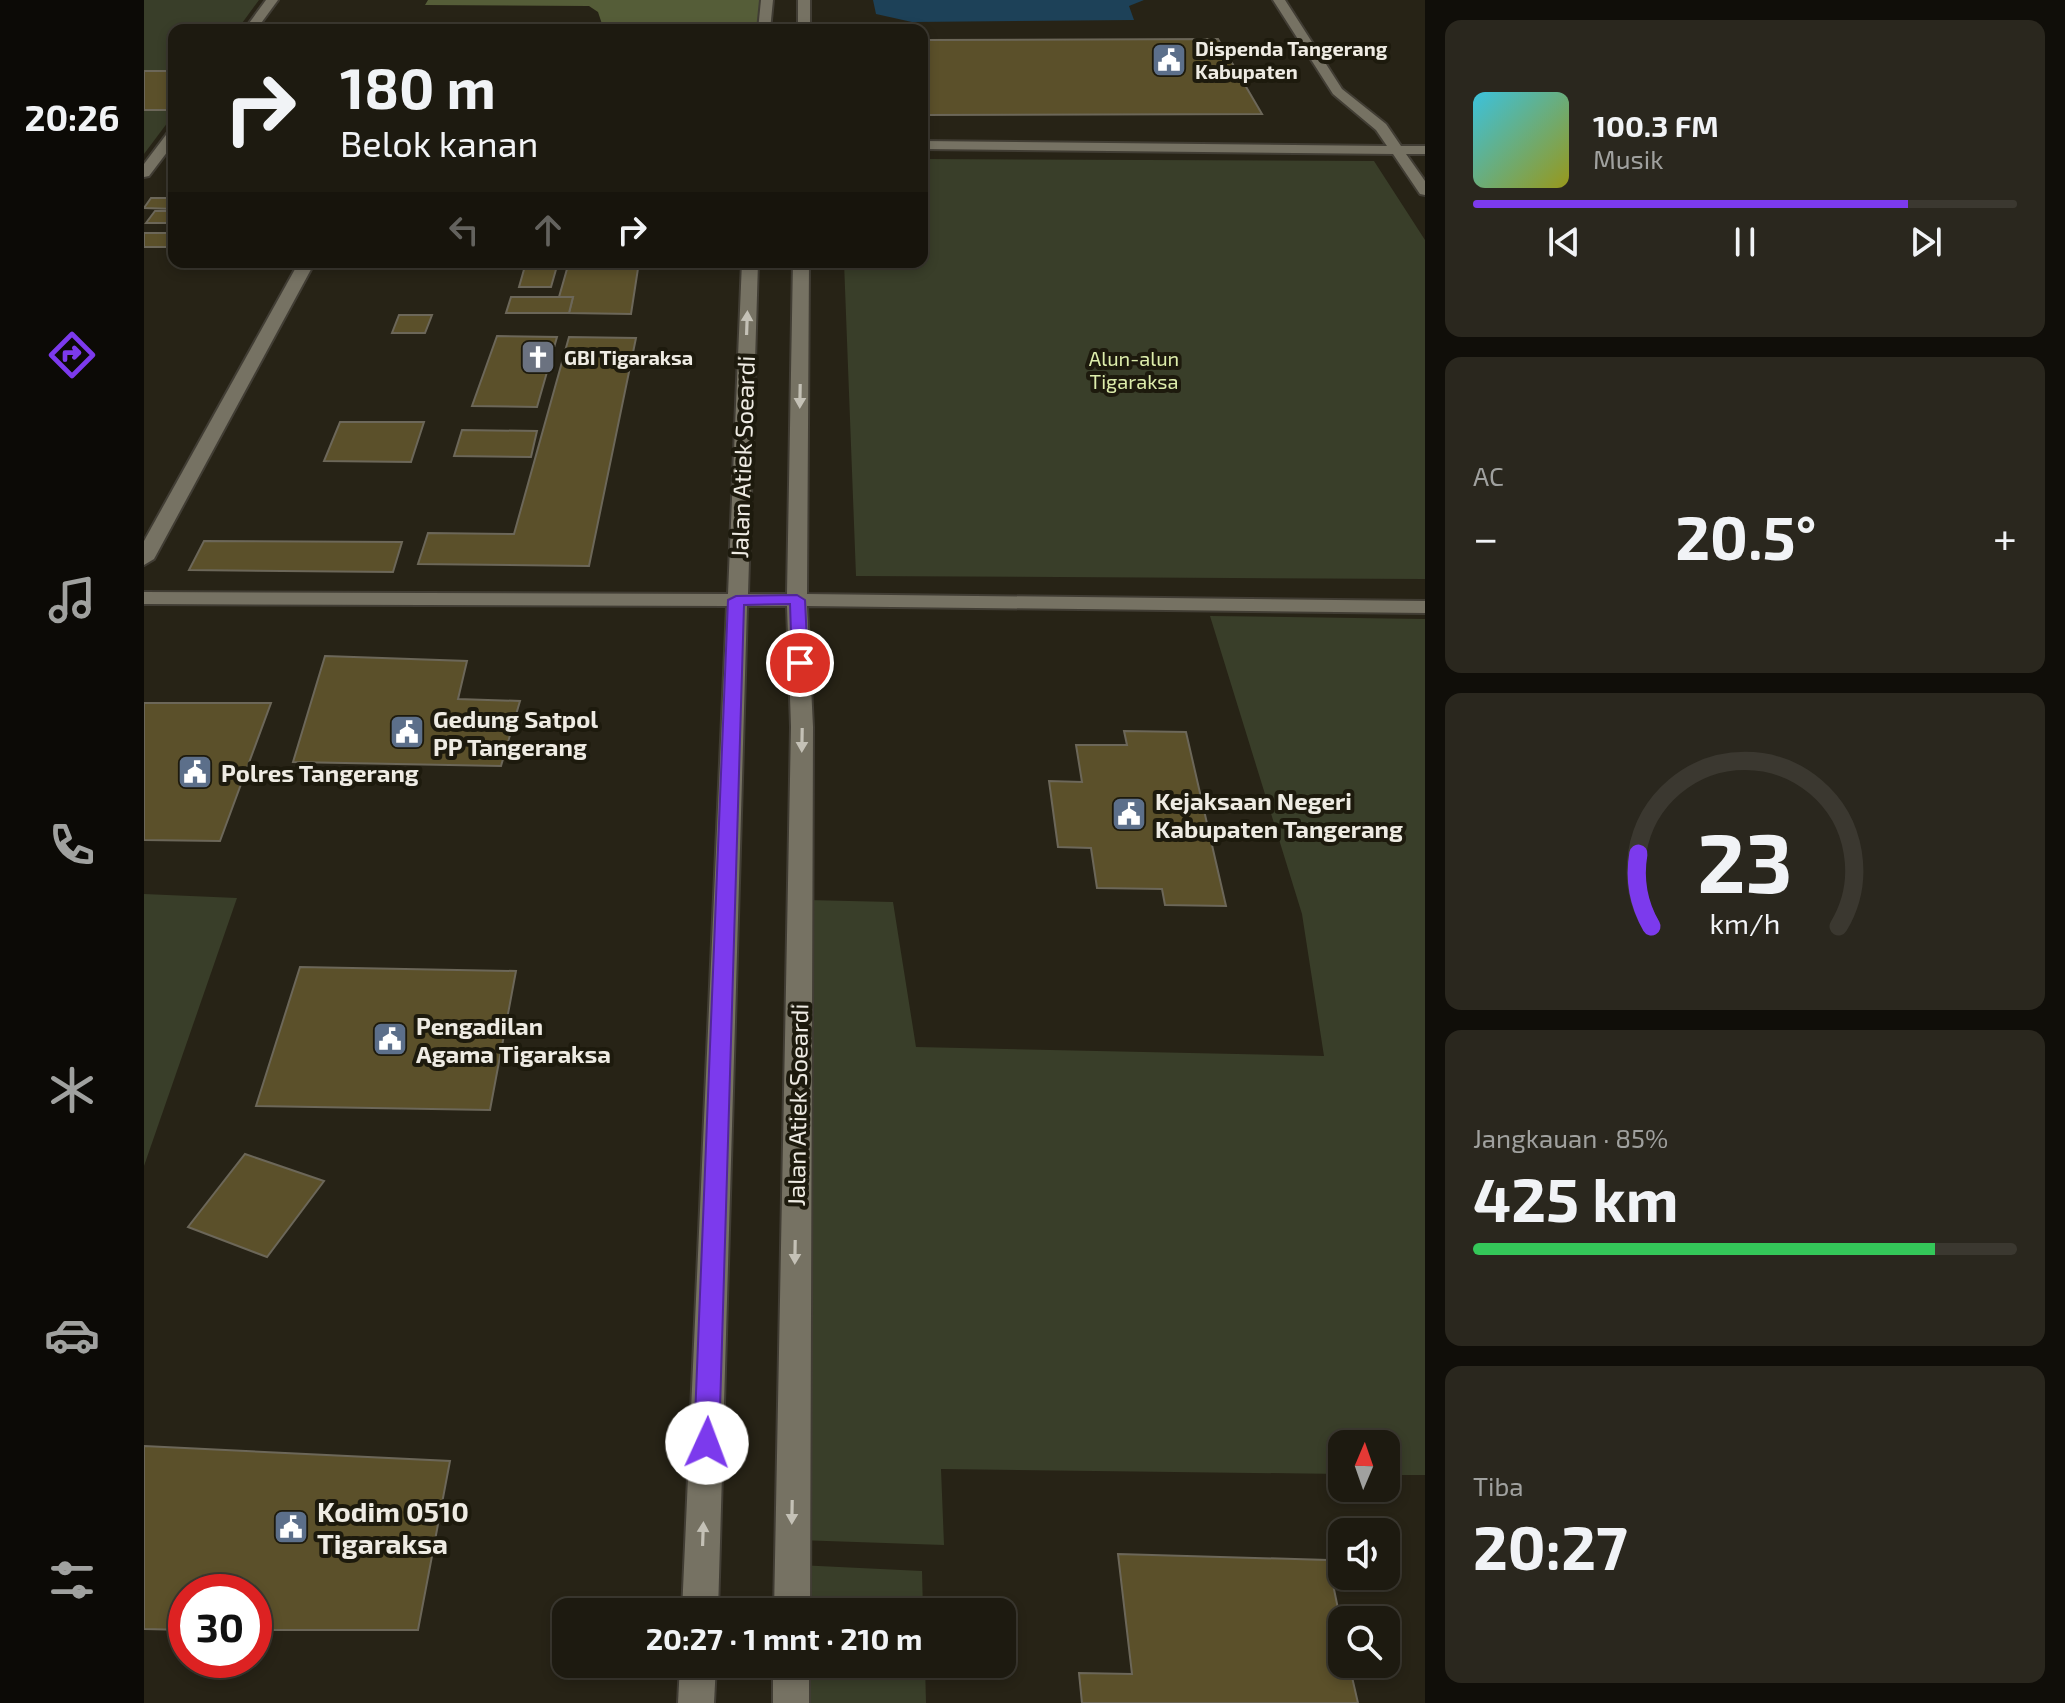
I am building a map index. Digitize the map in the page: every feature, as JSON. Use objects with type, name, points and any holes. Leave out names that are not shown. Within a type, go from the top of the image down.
[{"type":"street","points":[[254,24],[272,0]]},
{"type":"street","points":[[765,24],[767,0]]},
{"type":"street","points":[[804,0],[804,24]]},
{"type":"street","points":[[1279,0],[1337,91],[1381,127],[1425,191]]},
{"type":"street","points":[[144,173],[168,144]]},
{"type":"street","points":[[928,145],[1425,150]]},
{"type":"street","points":[[144,559],[304,268]]},
{"type":"street","name":"Jalan Atiek Soeardi","points":[[700,1598],[750,268]]},
{"type":"street","name":"Jalan Atiek Soeardi","points":[[792,1598],[802,727],[797,600],[801,268]]},
{"type":"street","points":[[144,598],[797,600],[1425,607]]},
{"type":"street","points":[[696,1703],[697,1678]]},
{"type":"street","points":[[791,1678],[791,1703]]},
{"type":"green space","points":[[144,0],[259,0],[241,24],[168,24],[168,122],[144,154]]},
{"type":"green space","points":[[428,0],[767,0],[765,24],[602,24],[598,12],[589,6],[425,5]]},
{"type":"green space","name":"Alun-alun Tigaraksa","points":[[928,159],[1374,161],[1425,240],[1425,579],[856,576],[844,268],[928,268]]},
{"type":"green space","points":[[1210,616],[1425,619],[1425,1475],[1400,1475],[1400,1430],[1328,1430],[1328,1474],[941,1469],[944,1545],[797,1540],[807,900],[893,902],[916,1047],[1324,1056],[1302,914]]},
{"type":"green space","points":[[144,894],[237,898],[144,1166]]},
{"type":"green space","points":[[798,1565],[922,1571],[923,1598],[798,1598]]},
{"type":"green space","points":[[798,1678],[925,1678],[926,1703],[798,1703]]},
{"type":"water","points":[[873,0],[1144,0],[1129,6],[1134,20],[912,22],[876,14]]},
{"type":"building","points":[[1218,39],[1262,114],[928,115],[928,40]]},
{"type":"building","points":[[144,71],[168,71],[168,109],[144,110]]},
{"type":"building","points":[[151,198],[168,198],[168,209],[144,208]]},
{"type":"building","points":[[155,211],[168,211],[168,223],[146,223]]},
{"type":"building","points":[[144,233],[168,233],[168,247],[144,247]]},
{"type":"building","points":[[524,268],[556,268],[551,287],[519,287]]},
{"type":"building","points":[[567,268],[638,268],[631,314],[569,313],[573,297],[559,297]]},
{"type":"building","points":[[511,297],[573,297],[569,313],[506,313]]},
{"type":"building","points":[[399,315],[432,315],[425,333],[392,333]]},
{"type":"building","points":[[497,336],[557,337],[537,407],[472,406]]},
{"type":"building","points":[[569,337],[636,338],[589,566],[418,564],[428,533],[514,534]]},
{"type":"building","points":[[340,422],[424,422],[411,462],[324,461]]},
{"type":"building","points":[[462,430],[537,431],[531,457],[454,456]]},
{"type":"building","points":[[204,541],[402,542],[393,572],[189,570]]},
{"type":"building","name":"Gedung Satpol PP Tangerang","points":[[325,656],[467,661],[458,699],[520,701],[501,766],[293,762]]},
{"type":"building","name":"Polres Tangerang","points":[[144,703],[271,703],[220,841],[144,840]]},
{"type":"building","name":"Kejaksaan Negeri Kabupaten Tangerang","points":[[1124,731],[1186,732],[1226,906],[1165,905],[1162,889],[1097,888],[1091,848],[1058,847],[1049,781],[1082,782],[1076,745],[1127,745]]},
{"type":"building","name":"Pengadilan Agama Tigaraksa","points":[[300,967],[516,971],[490,1110],[256,1106]]},
{"type":"building","points":[[245,1154],[324,1181],[267,1257],[188,1227]]},
{"type":"building","name":"Kodim 0510 Tigaraksa","points":[[144,1446],[450,1461],[418,1630],[272,1630],[272,1574],[168,1574],[168,1630],[144,1629]]},
{"type":"building","points":[[1118,1554],[1328,1560],[1328,1590],[1334,1590],[1337,1606],[1328,1606],[1328,1678],[1352,1678],[1358,1703],[1082,1703],[1079,1673],[1132,1674]]},
{"type":"place","name":"Dispenda Tangerang Kabupaten","points":[[1169,60]]},
{"type":"place","name":"GBI Tigaraksa","points":[[538,357]]},
{"type":"place","name":"Gedung Satpol PP Tangerang","points":[[407,732]]},
{"type":"place","name":"Polres Tangerang","points":[[195,772]]},
{"type":"place","name":"Kejaksaan Negeri Kabupaten Tangerang","points":[[1129,814]]},
{"type":"place","name":"Pengadilan Agama Tigaraksa","points":[[390,1039]]},
{"type":"place","name":"Kodim 0510 Tigaraksa","points":[[291,1527]]},
{"type":"route","points":[[707,1443],[736,600],[797,600],[800,663]]}]
